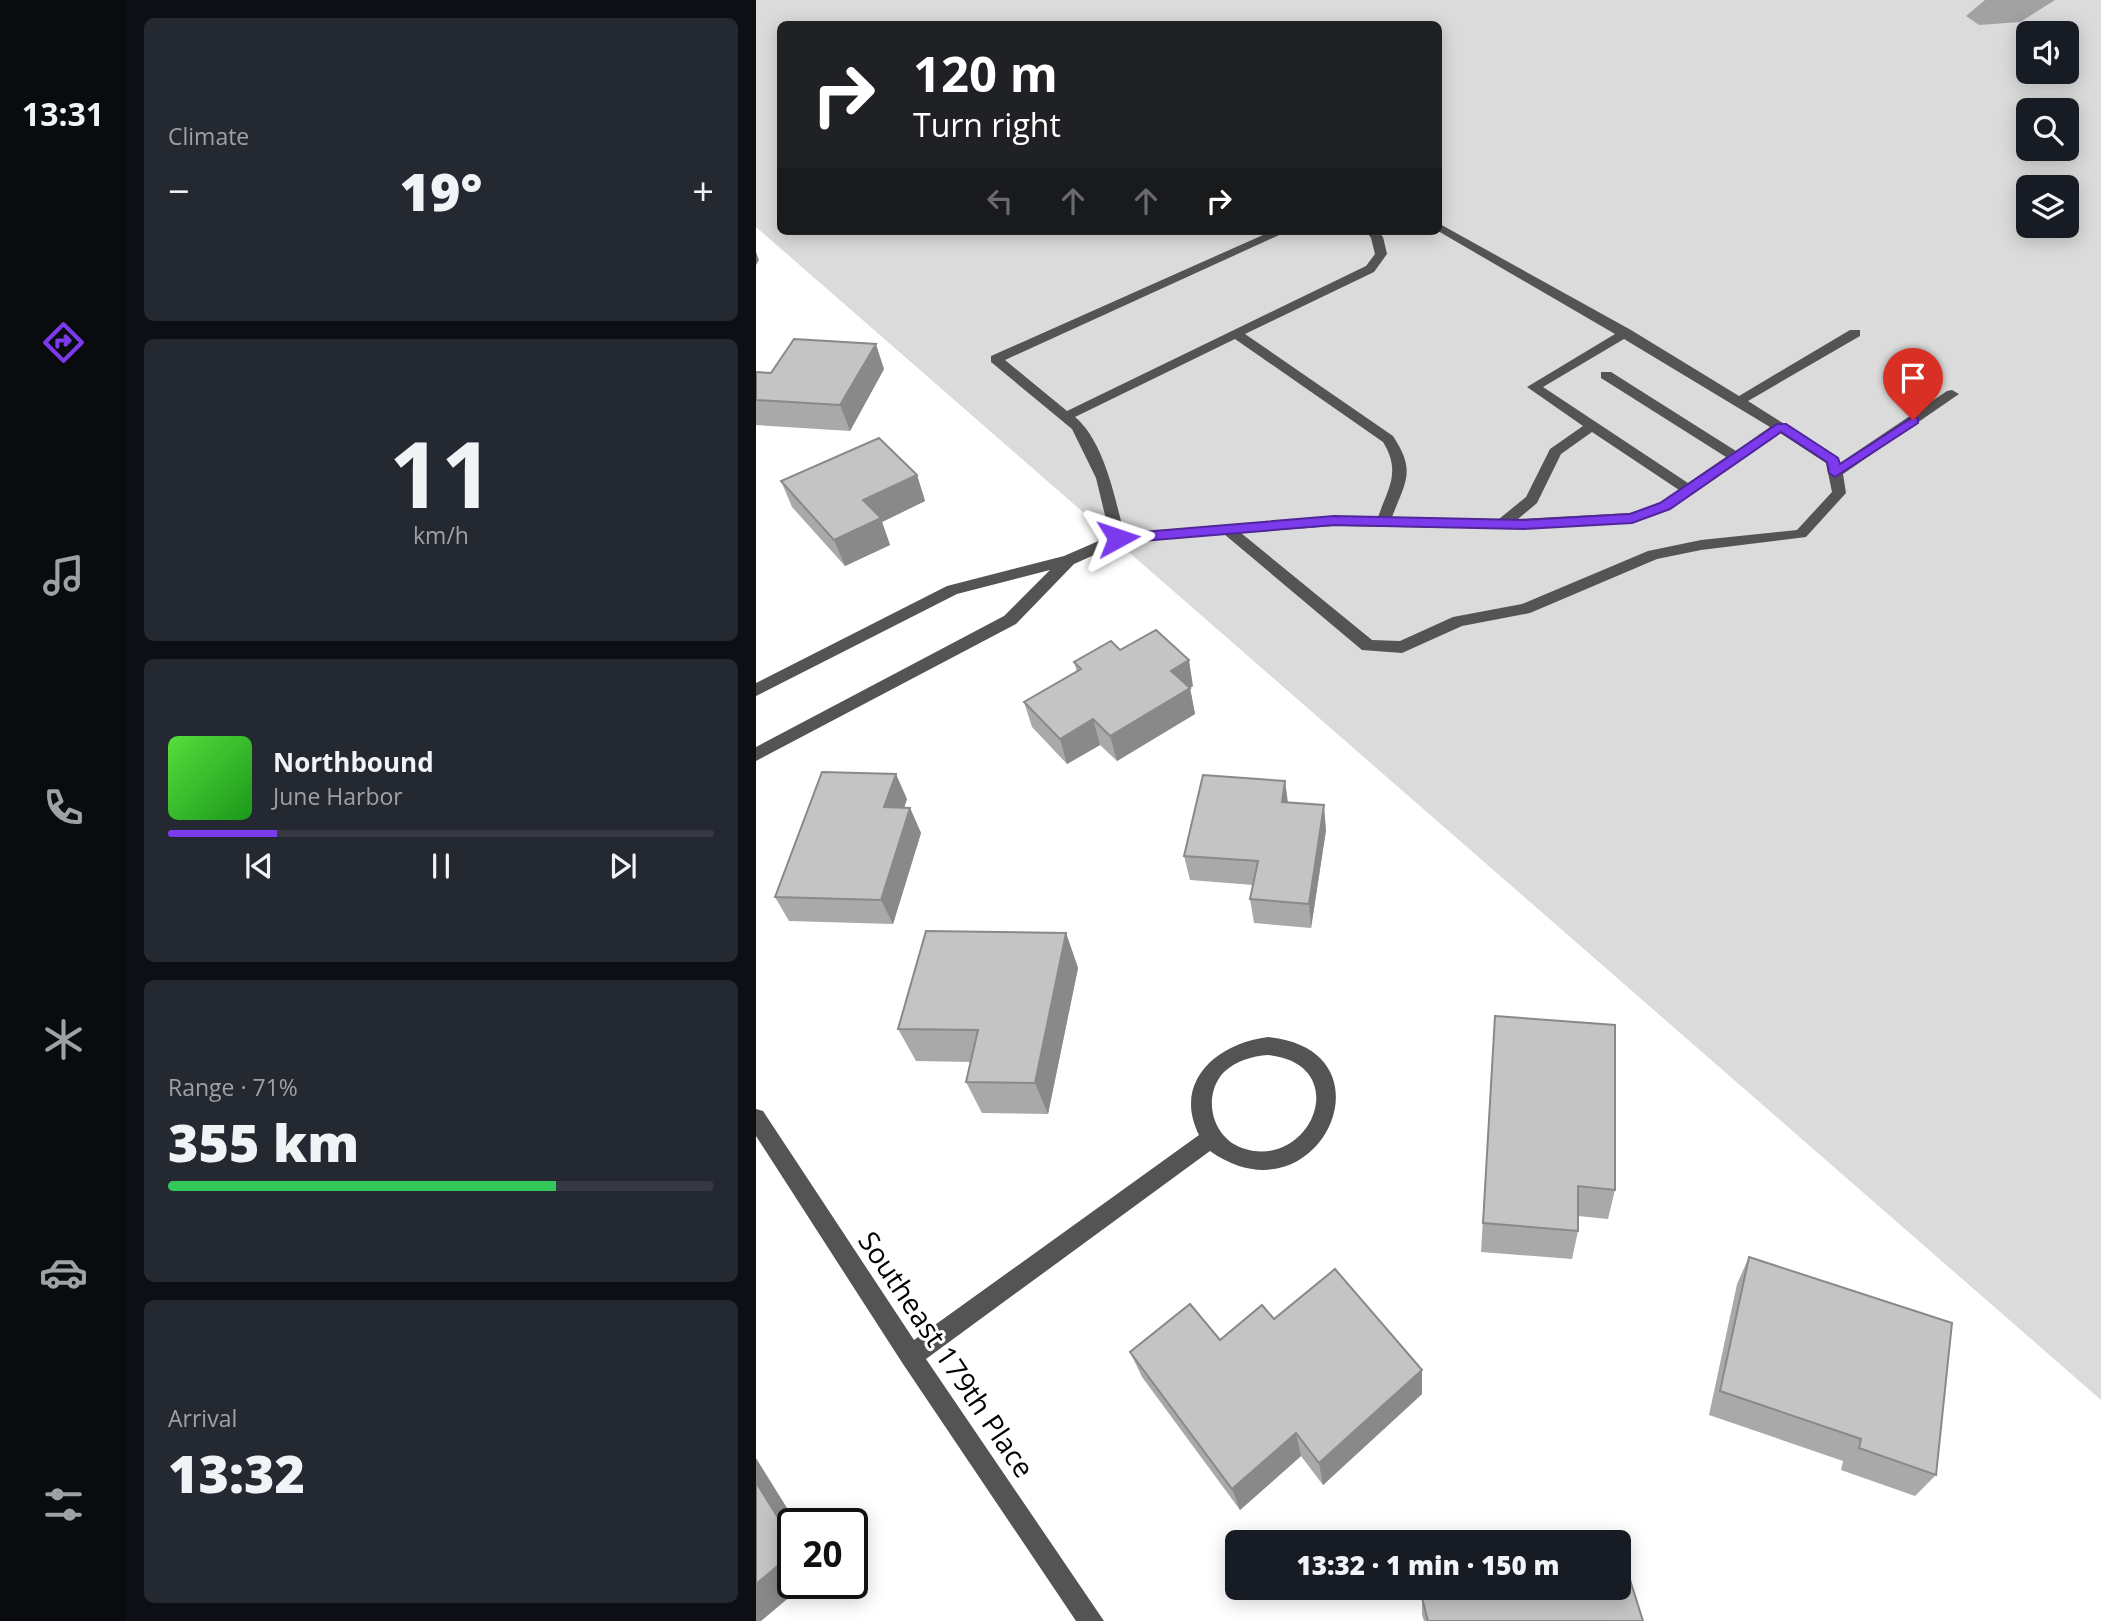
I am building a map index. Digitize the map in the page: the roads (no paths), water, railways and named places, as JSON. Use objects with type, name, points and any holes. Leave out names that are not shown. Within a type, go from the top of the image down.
[{"type":"street","points":[[1227,529],[1368,646],[1402,647],[1459,621],[1525,609],[1653,555],[1701,545],[1801,534],[1839,493],[1833,461],[1781,426],[1626,333],[1442,228]]},
{"type":"street","points":[[1118,538],[1102,478],[1078,427],[996,359],[1273,235]]},
{"type":"street","points":[[1065,417],[1370,269],[1381,254],[1375,235]]},
{"type":"street","points":[[1739,401],[1855,332]]},
{"type":"street","points":[[1626,333],[1534,387],[1689,490]]},
{"type":"street","points":[[1236,334],[1388,439],[1400,458],[1400,478],[1383,522]]},
{"type":"street","points":[[1606,375],[1736,457]]},
{"type":"street","points":[[1835,473],[1952,394]]},
{"type":"street","points":[[1502,524],[1532,500],[1555,452],[1593,425]]},
{"type":"street","points":[[756,690],[952,590],[1069,560],[1118,538],[1334,521],[1502,524],[1632,518],[1665,506],[1781,426]]},
{"type":"street","points":[[756,755],[1010,620],[1069,560]]},
{"type":"street","points":[[1268,1046],[1294,1050],[1314,1064],[1326,1085],[1327,1109],[1317,1133],[1299,1150],[1276,1160],[1251,1160],[1228,1153],[1210,1139],[1201,1119],[1200,1099],[1208,1079],[1222,1063],[1241,1051],[1268,1046]]},
{"type":"street","name":"Southeast 179th Place","points":[[756,1118],[911,1356],[1091,1621]]},
{"type":"street","points":[[911,1356],[1210,1139]]}]
